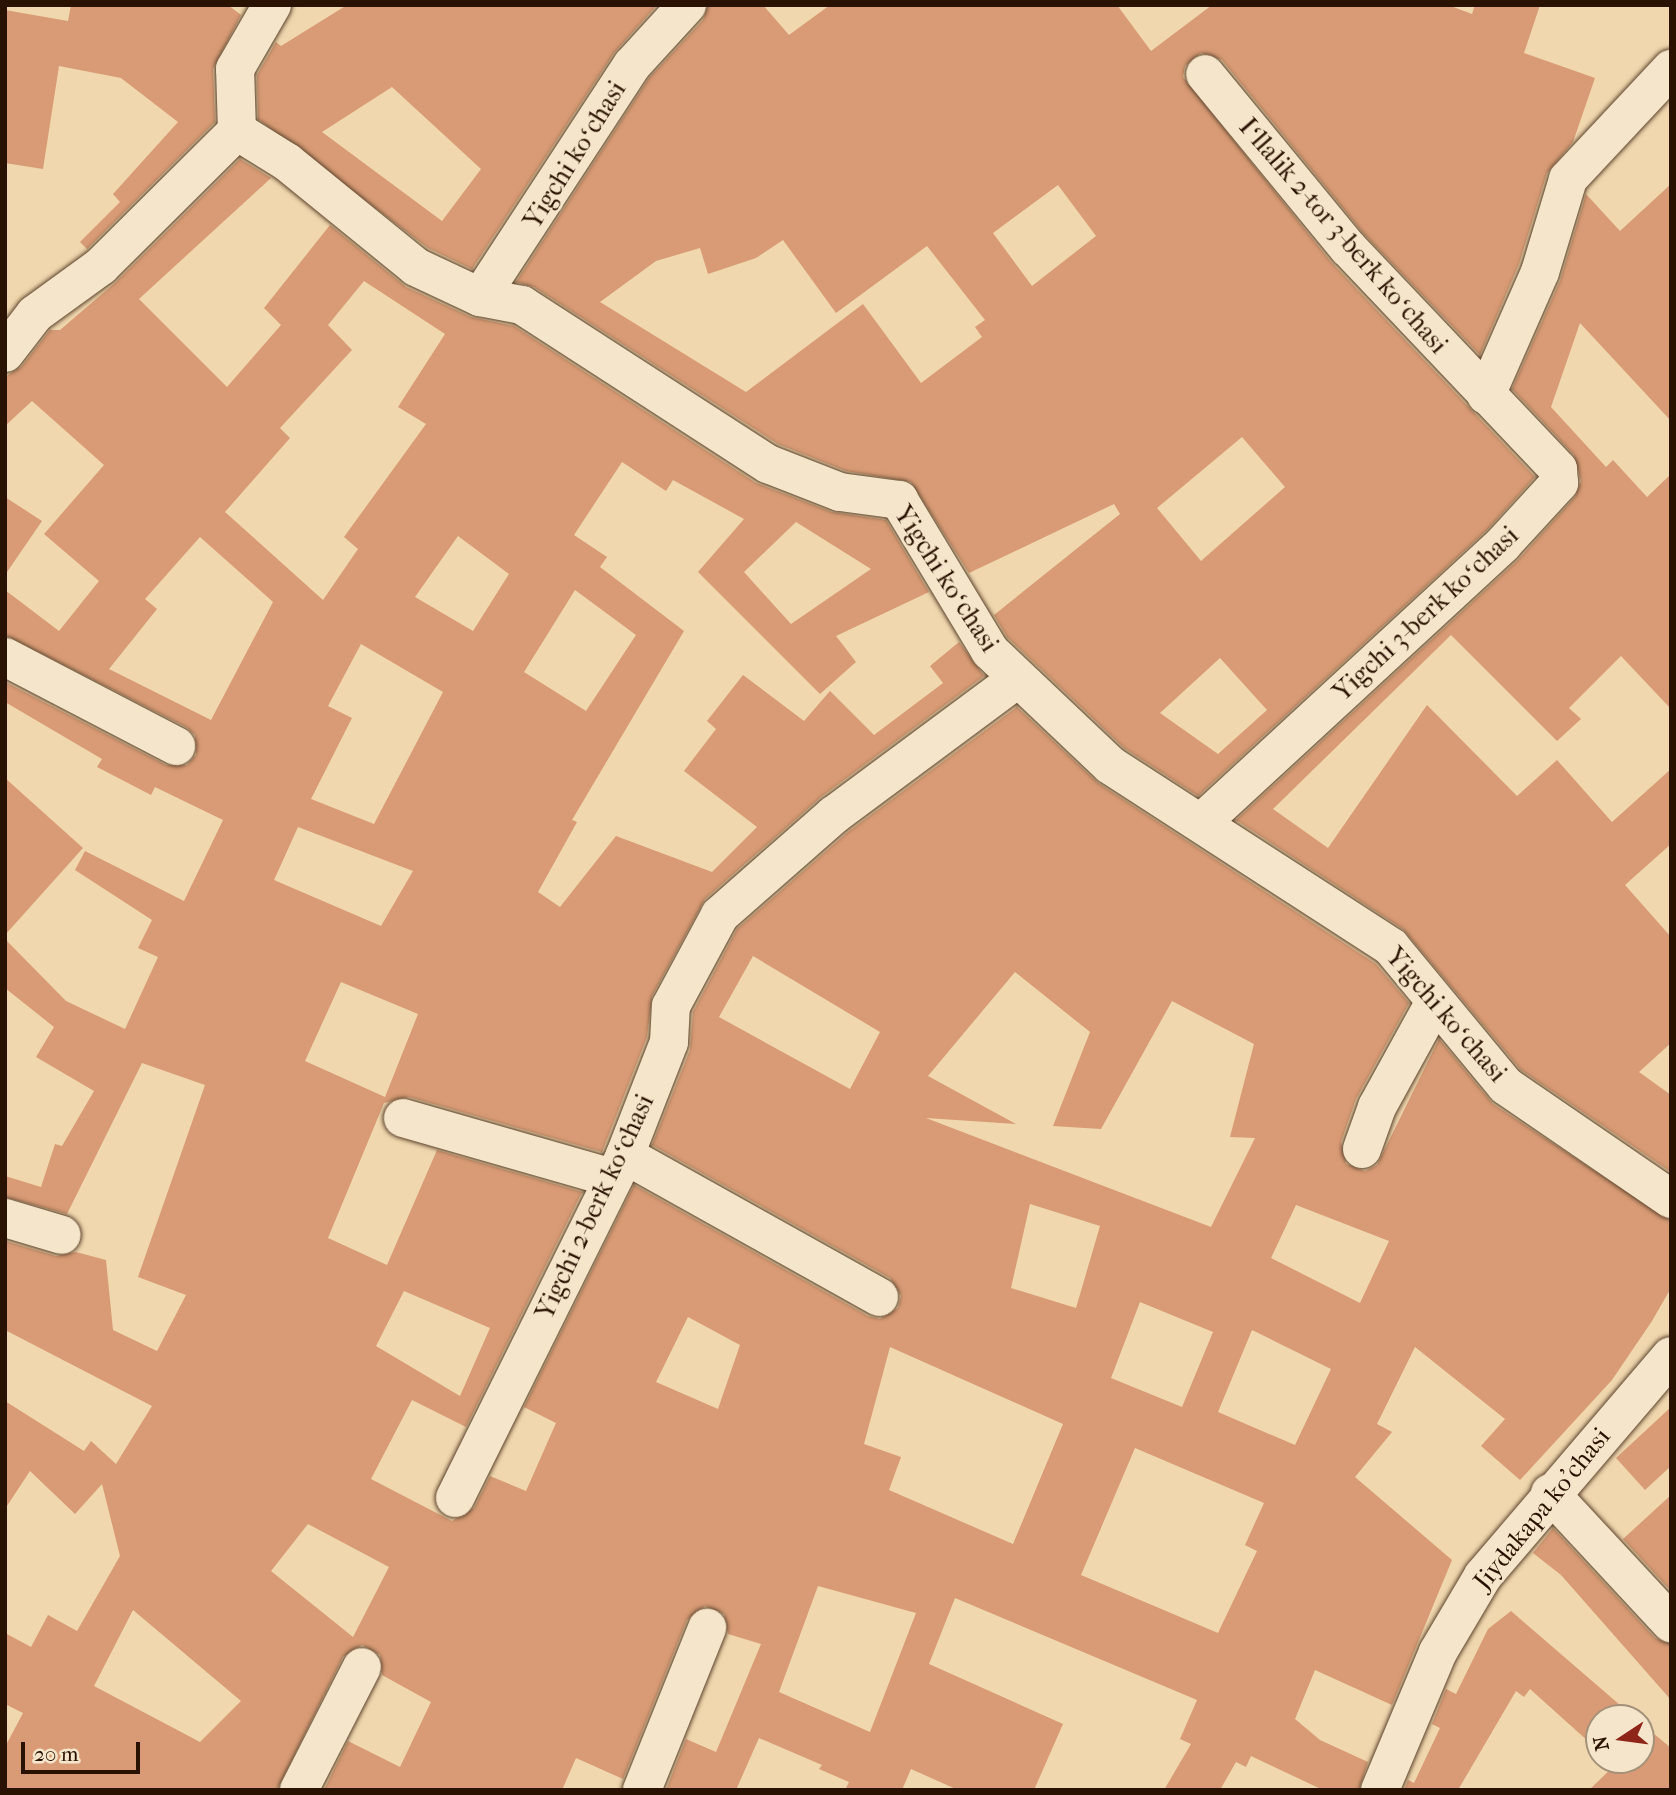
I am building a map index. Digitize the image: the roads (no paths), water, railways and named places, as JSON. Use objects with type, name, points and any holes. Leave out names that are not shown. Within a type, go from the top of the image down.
[{"type":"street","points":[[5,353],[35,314],[101,266],[237,131],[235,69],[272,5]]},
{"type":"street","name":"Yigchi koʻchasi","points":[[687,5],[632,65],[480,297],[522,305],[768,464],[840,492],[899,500],[990,651],[1110,765],[1202,822],[1391,947],[1433,1005],[1506,1086],[1671,1199]]},
{"type":"street","points":[[1486,396],[1540,272],[1568,178],[1671,69]]},
{"type":"street","name":"Iʻllalik 2-tor 3-berk koʻchasi","points":[[1205,74],[1273,164],[1486,396]]},
{"type":"street","points":[[237,131],[287,162],[416,267],[480,297]]},
{"type":"street","name":"Yigchi 3-berk koʻchasi","points":[[1202,822],[1553,495],[1558,469],[1486,396]]},
{"type":"street","points":[[5,657],[176,746]]},
{"type":"street","name":"Yigchi 2-berk koʻchasi","points":[[455,1498],[619,1166],[669,1042],[671,1006],[720,915],[834,815],[1017,679]]},
{"type":"street","points":[[1362,1149],[1377,1107],[1433,1005]]},
{"type":"street","points":[[403,1118],[619,1166],[879,1297]]},
{"type":"street","points":[[5,1218],[62,1235]]},
{"type":"street","name":"Jiydakapa ko'chasi","points":[[1380,1790],[1438,1652],[1483,1576],[1550,1493],[1671,1356]]},
{"type":"street","points":[[1550,1493],[1671,1623]]},
{"type":"street","points":[[642,1790],[707,1628]]},
{"type":"street","points":[[299,1790],[362,1667]]}]
